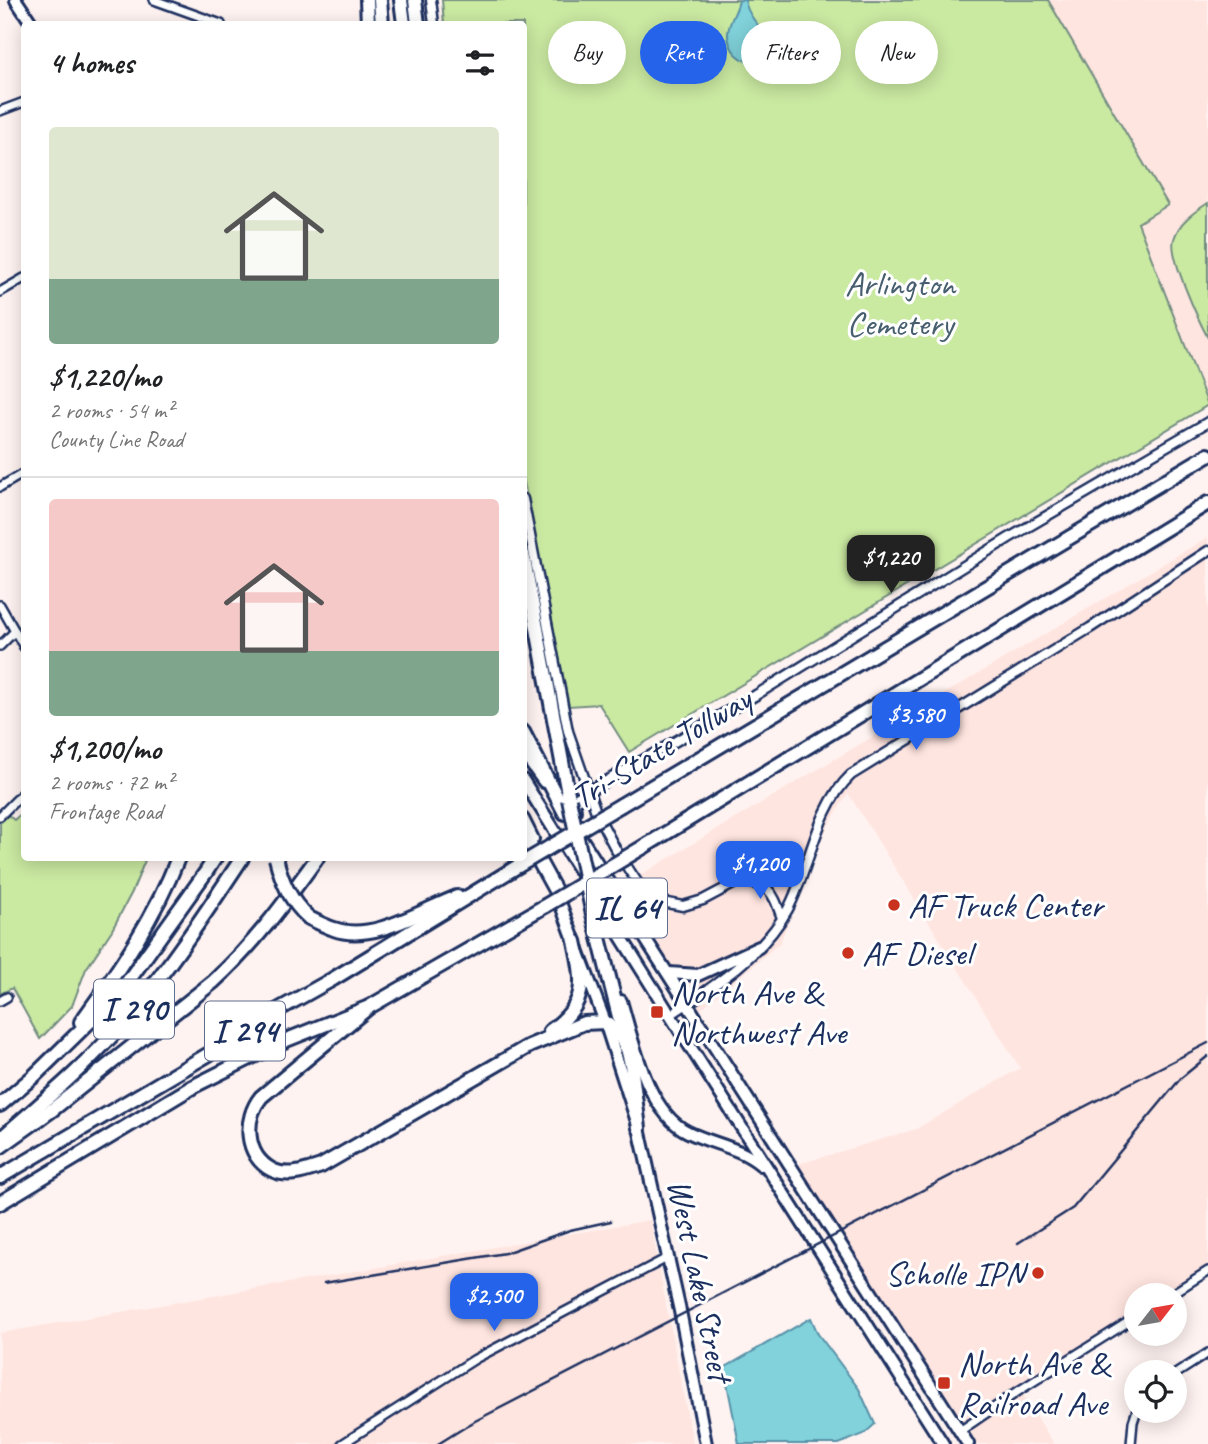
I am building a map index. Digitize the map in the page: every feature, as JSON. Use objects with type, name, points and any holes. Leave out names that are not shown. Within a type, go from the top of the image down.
[{"type":"highway","points":[[367,0],[369,21]]},
{"type":"highway","points":[[380,0],[382,21]]},
{"type":"highway","points":[[401,0],[404,21]]},
{"type":"highway","points":[[415,0],[418,21]]},
{"type":"highway","name":"Tri-State Tollway","points":[[527,861],[1208,455]]},
{"type":"highway","name":"I 294","points":[[0,1203],[194,1086],[284,1041],[369,1007],[545,906],[1208,503]]},
{"type":"highway","points":[[527,576],[570,808],[626,1047],[639,1128]]},
{"type":"highway","points":[[527,738],[570,808]]},
{"type":"highway","points":[[527,839],[557,894]]},
{"type":"highway","points":[[61,1050],[139,938],[167,887],[177,861]]},
{"type":"highway","name":"I 290","points":[[0,1105],[121,991],[213,861]]},
{"type":"highway","name":"I 290","points":[[0,1139],[66,1081],[122,1024],[187,941],[240,861]]},
{"type":"highway","points":[[276,861],[282,881],[297,906],[309,918],[335,930],[357,933],[376,931],[490,884]]},
{"type":"highway","points":[[0,1147],[52,1110],[206,989],[237,961],[257,939],[315,861]]},
{"type":"highway","name":"Tri-State Tollway","points":[[0,1177],[526,861]]},
{"type":"highway","points":[[529,1046],[567,1017],[581,997],[582,981],[575,941]]},
{"type":"highway","points":[[369,1007],[261,1097],[253,1107],[248,1128],[250,1140],[256,1153],[273,1170],[302,1173],[321,1166],[529,1046],[584,1023],[605,1022],[619,1034],[626,1047]]},
{"type":"main road","points":[[16,0],[30,21]]},
{"type":"main road","name":"IL 64","points":[[527,758],[570,808],[668,973],[968,1444]]},
{"type":"main road","name":"IL 64","points":[[527,786],[942,1443]]},
{"type":"main road","points":[[570,808],[574,801],[589,791]]},
{"type":"main road","name":"West Lake Street","points":[[527,828],[575,941],[605,1022],[639,1128],[706,1444]]},
{"type":"main road","points":[[594,908],[638,1057],[664,1115],[685,1131],[754,1159],[770,1173]]},
{"type":"main road","points":[[668,973],[698,975],[759,947]]},
{"type":"main road","points":[[942,1443],[960,1431]]},
{"type":"street","points":[[154,0],[213,21]]},
{"type":"street","points":[[431,0],[434,21]]},
{"type":"street","points":[[0,111],[21,103]]},
{"type":"street","points":[[0,292],[21,280]]},
{"type":"street","points":[[589,791],[756,695],[1009,538],[1208,422]]},
{"type":"street","points":[[0,487],[21,475]]},
{"type":"street","points":[[527,520],[568,731],[589,791],[611,841],[639,886],[662,902],[684,906],[703,900],[754,873],[805,866]]},
{"type":"street","points":[[670,1015],[728,976],[759,947],[782,918],[835,795],[851,775],[1090,628],[1208,551]]},
{"type":"street","points":[[0,605],[21,642]]},
{"type":"street","points":[[0,646],[15,631]]},
{"type":"street","points":[[0,816],[21,795]]},
{"type":"street","points":[[741,881],[761,883],[772,893],[782,918]]},
{"type":"street","points":[[342,1444],[475,1359],[667,1258]]},
{"type":"street","points":[[1187,1284],[1208,1271]]},
{"type":"street","points":[[960,1431],[1124,1325]]},
{"type":"street","points":[[1187,1368],[1206,1357]]},
{"type":"street","points":[[1131,1444],[1133,1423]]},
{"type":"shaded area","points":[[1048,0],[1208,0],[1208,405],[1138,223],[1168,205]]},
{"type":"shaded area","points":[[1208,537],[1208,1271],[1187,1284],[1124,1283],[1124,1325],[1020,1390],[1054,1444],[968,1444],[792,1166],[916,1129],[1020,1068],[848,793],[822,837],[780,943],[695,1014],[615,890]]},
{"type":"shaded area","points":[[650,1220],[693,1444],[0,1444],[0,1333]]},
{"type":"green space","name":"Arlington Cemetery","points":[[442,0],[1048,0],[1168,205],[1138,223],[1208,405],[629,752],[599,704],[569,706],[527,497],[527,21],[444,21]]},
{"type":"green space","points":[[1208,203],[1208,338],[1185,288],[1173,247],[1176,233],[1183,223]]},
{"type":"green space","points":[[21,814],[21,861],[145,861],[112,930],[86,969],[72,1006],[40,1039],[12,988],[0,994],[0,823],[8,815],[14,820]]},
{"type":"water","points":[[739,0],[745,0],[755,21],[741,21],[741,57],[733,50],[728,36]]},
{"type":"water","points":[[811,1318],[818,1334],[859,1389],[875,1424],[864,1434],[839,1444],[739,1444],[724,1368]]},
{"type":"railway","points":[[438,1444],[475,1421],[1208,1043]]},
{"type":"railway","points":[[1018,1243],[1073,1208],[1181,1078],[1208,1056]]},
{"type":"railway","points":[[324,1283],[505,1253],[570,1230],[611,1221]]},
{"type":"place","name":"AF Truck Center","points":[[894,905]]},
{"type":"place","name":"AF Diesel","points":[[848,953]]},
{"type":"place","name":"North Ave & Northwest Ave","points":[[657,1012]]},
{"type":"place","name":"Scholle IPN","points":[[1038,1273]]},
{"type":"place","name":"North Ave & Railroad Ave","points":[[944,1383]]}]
